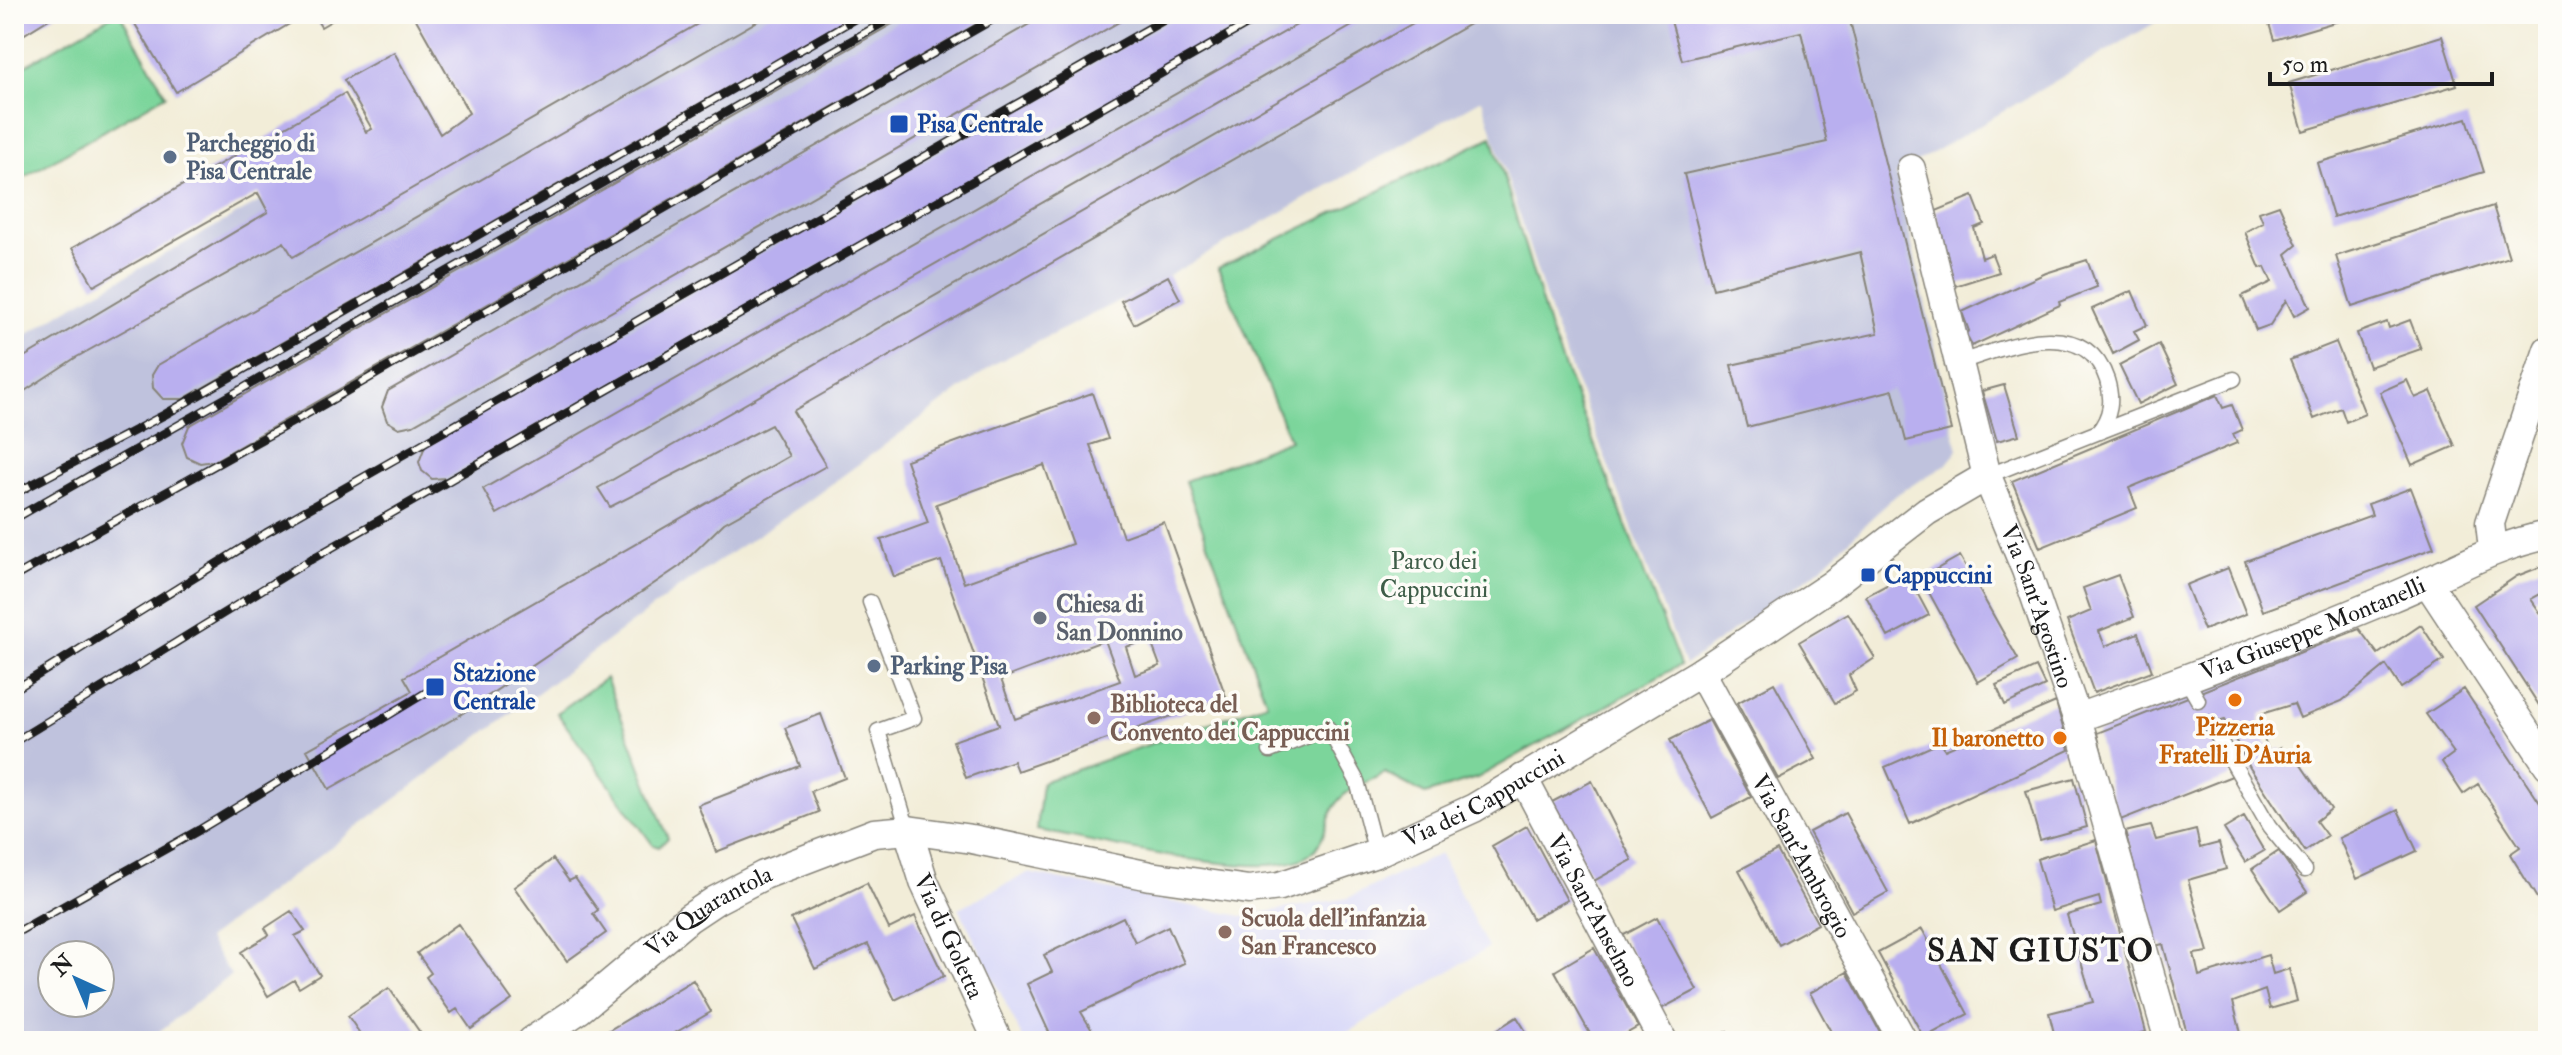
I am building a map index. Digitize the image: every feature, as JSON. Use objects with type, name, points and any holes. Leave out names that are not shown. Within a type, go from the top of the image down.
[{"type":"street","name":"Via Sant'Agostino","points":[[1911,169],[1987,476],[2026,570],[2077,718],[2169,1041]]},
{"type":"street","points":[[2493,549],[2490,523],[2548,350]]},
{"type":"street","name":"Via dei Cappuccini","points":[[908,830],[1036,851],[1150,876],[1249,890],[1280,886],[1376,853],[1442,825],[1701,672],[1818,595],[1927,511],[1987,476]]},
{"type":"street","name":"Via Giuseppe Montanelli","points":[[2077,718],[2192,690],[2428,583],[2493,549],[2548,535]]},
{"type":"street","points":[[2428,583],[2548,765]]},
{"type":"street","name":"Via Sant'Ambrogio","points":[[1701,672],[1903,1041]]},
{"type":"street","name":"Via Sant'Anselmo","points":[[1523,778],[1663,1041]]},
{"type":"street","name":"Via Quarantola","points":[[535,1040],[580,1009],[689,918],[742,886],[874,833],[908,830]]},
{"type":"street","name":"Via di Goletta","points":[[908,830],[924,882],[998,1041]]},
{"type":"lane","points":[[1958,363],[2011,345],[2050,340],[2084,345],[2098,359],[2110,394],[2108,420],[2098,432]]},
{"type":"lane","points":[[1987,476],[2234,379]]},
{"type":"lane","points":[[870,602],[914,718],[878,731],[908,830]]},
{"type":"lane","points":[[2210,723],[2269,826],[2305,870]]},
{"type":"lane","points":[[1270,751],[1328,728],[1357,781],[1376,853]]},
{"type":"shaded area","points":[[661,14],[2170,14],[1896,174],[1958,450],[1946,465],[1894,496],[1821,568],[1685,665],[1556,330],[1482,99],[1168,276],[996,363],[807,502],[680,587],[207,939],[231,975],[147,1041],[14,1041],[14,343],[64,311],[364,143],[382,172]]},
{"type":"shaded area","name":"Scuola dell'infanzia San Francesco","points":[[1440,854],[1488,948],[1333,1041],[1024,1041],[959,908],[1028,873],[1242,916],[1348,898]]},
{"type":"green space","points":[[114,14],[120,14],[166,95],[14,183],[14,72]]},
{"type":"green space","name":"Parco dei Cappuccini","points":[[1492,137],[1550,330],[1680,665],[1477,778],[1425,794],[1385,773],[1360,785],[1338,801],[1315,850],[1288,863],[1257,865],[1178,858],[1037,830],[1042,782],[1267,703],[1185,481],[1290,440],[1218,268]]},
{"type":"green space","points":[[606,678],[668,838],[659,847],[653,845],[557,713]]},
{"type":"building","points":[[14,14],[57,14],[18,38],[14,31]]},
{"type":"building","points":[[141,14],[306,14],[176,92],[132,19]]},
{"type":"building","points":[[313,14],[343,14],[321,27]]},
{"type":"building","points":[[413,14],[715,14],[293,257],[284,242],[75,358],[14,398],[14,363],[268,212],[258,193],[94,286],[72,248],[345,93],[366,132],[372,129],[344,80],[394,52],[440,134],[469,113]]},
{"type":"building","points":[[770,14],[856,14],[183,399],[163,399],[153,388],[152,375],[158,365]]},
{"type":"building","points":[[910,14],[994,14],[214,461],[200,463],[187,457],[182,443],[189,426]]},
{"type":"building","points":[[1047,14],[1133,14],[413,425],[399,428],[387,421],[382,407],[388,391]]},
{"type":"building","points":[[1182,14],[1259,14],[446,478],[432,479],[422,471],[419,462],[425,446]]},
{"type":"building","points":[[1316,14],[1373,14],[497,514],[483,489]]},
{"type":"building","points":[[1429,14],[1487,14],[793,411],[826,466],[724,523],[680,566],[457,717],[329,789],[307,750],[412,691],[404,677],[789,456],[771,425],[610,507],[598,488]]},
{"type":"building","points":[[1669,14],[1858,14],[1849,17],[1951,430],[1906,441],[1893,390],[1747,427],[1731,365],[1878,333],[1860,252],[1713,289],[1684,174],[1827,142],[1801,32],[1682,60]]},
{"type":"building","points":[[2266,14],[2359,14],[2359,15],[2274,40]]},
{"type":"building","points":[[2442,36],[2457,85],[2303,131],[2289,83]]},
{"type":"building","points":[[2467,118],[2484,172],[2333,217],[2317,163]]},
{"type":"building","points":[[1973,196],[1984,224],[1974,228],[1982,258],[1992,254],[1999,272],[1955,286],[1936,211]]},
{"type":"building","points":[[2279,205],[2297,245],[2286,254],[2310,307],[2294,316],[2286,300],[2270,325],[2256,330],[2242,296],[2272,282],[2265,267],[2260,268],[2245,232],[2263,222],[2259,212]]},
{"type":"building","points":[[2493,206],[2509,257],[2352,307],[2336,256]]},
{"type":"building","points":[[2087,260],[2097,287],[2059,302],[2060,305],[1972,346],[1965,333],[1969,331],[1962,312],[2046,273]]},
{"type":"building","points":[[1168,276],[1180,299],[1134,324],[1121,301]]},
{"type":"building","points":[[2132,291],[2147,325],[2134,331],[2139,340],[2113,354],[2092,309]]},
{"type":"building","points":[[2410,320],[2421,349],[2369,367],[2357,333],[2387,322],[2389,328]]},
{"type":"building","points":[[2336,342],[2365,414],[2346,422],[2341,408],[2314,419],[2290,360]]},
{"type":"building","points":[[2159,344],[2178,384],[2138,404],[2119,365]]},
{"type":"building","points":[[2407,380],[2415,398],[2431,391],[2455,446],[2412,465],[2380,392]]},
{"type":"building","points":[[2004,385],[2019,435],[1997,441],[1982,391]]},
{"type":"building","points":[[1092,393],[1108,439],[1090,445],[1123,537],[1164,522],[1226,697],[1017,771],[1013,761],[966,778],[953,741],[999,725],[941,561],[894,577],[881,540],[928,523],[906,460]],"holes":[[[1044,465],[1072,544],[964,583],[936,504]],[[1150,639],[1160,666],[1135,675],[1126,647]],[[1105,640],[1120,681],[1015,719],[1001,679]]]},
{"type":"building","points":[[2217,395],[2223,408],[2232,405],[2242,430],[2233,434],[2237,443],[2129,488],[2137,508],[2040,548],[2012,481]]},
{"type":"building","points":[[2411,488],[2434,548],[2263,611],[2245,561],[2372,515],[2368,504]]},
{"type":"building","points":[[1960,556],[2018,659],[1978,682],[1921,578]]},
{"type":"building","points":[[2548,564],[2548,590],[2531,599],[2548,624],[2548,719],[2474,605],[2517,576]]},
{"type":"building","points":[[2228,568],[2246,614],[2204,630],[2186,585]]},
{"type":"building","points":[[1907,574],[1929,615],[1888,637],[1866,596]]},
{"type":"building","points":[[2118,575],[2134,617],[2099,631],[2105,646],[2138,633],[2152,671],[2094,693],[2067,621],[2091,611],[2083,588]]},
{"type":"building","points":[[1848,613],[1875,658],[1849,675],[1856,691],[1835,703],[1799,642]]},
{"type":"building","points":[[2421,625],[2444,660],[2401,688],[2386,665],[2342,701],[2300,718],[2294,704],[2261,714],[2259,726],[2270,754],[2280,748],[2287,761],[2296,758],[2331,809],[2316,821],[2327,836],[2305,851],[2250,768],[2225,720],[2204,726],[2232,776],[2118,821],[2097,733],[2359,629],[2378,654]]},
{"type":"building","points":[[2036,667],[2045,686],[2005,705],[1996,685]]},
{"type":"building","points":[[1774,683],[1816,759],[1778,779],[1737,703]]},
{"type":"building","points":[[2464,689],[2548,815],[2548,916],[2510,854],[2520,847],[2478,784],[2463,794],[2442,762],[2454,753],[2426,714]]},
{"type":"building","points":[[2056,702],[2069,750],[1910,824],[1885,767],[1941,742],[1945,750]]},
{"type":"building","points":[[821,714],[845,778],[811,791],[819,812],[716,852],[698,805],[800,766],[785,728]]},
{"type":"building","points":[[1709,720],[1751,797],[1712,818],[1670,740]]},
{"type":"building","points":[[2074,778],[2087,827],[2040,840],[2026,791]]},
{"type":"building","points":[[1592,781],[1632,860],[1594,881],[1552,802]]},
{"type":"building","points":[[2398,810],[2417,851],[2357,879],[2339,838]]},
{"type":"building","points":[[1845,813],[1888,892],[1852,912],[1809,832]]},
{"type":"building","points":[[2244,817],[2264,851],[2245,862],[2224,829]]},
{"type":"building","points":[[1527,826],[1567,900],[1532,919],[1492,846]]},
{"type":"building","points":[[2151,826],[2156,840],[2196,830],[2200,848],[2219,843],[2226,869],[2188,880],[2208,952],[2194,954],[2199,976],[2268,955],[2273,974],[2289,969],[2297,1001],[2270,1009],[2265,990],[2233,1002],[2243,1041],[2189,1041],[2163,944],[2155,946],[2125,832]]},
{"type":"building","points":[[2096,840],[2146,1032],[2108,1041],[2056,1041],[2049,1013],[2093,1002],[2067,915],[2101,905],[2099,897],[2052,911],[2037,859]]},
{"type":"building","points":[[1777,850],[1818,924],[1779,945],[1739,870]]},
{"type":"building","points":[[2279,851],[2307,892],[2280,910],[2252,869]]},
{"type":"building","points":[[553,859],[569,881],[575,878],[598,910],[593,914],[606,933],[567,961],[514,887]]},
{"type":"building","points":[[867,883],[889,929],[915,916],[944,976],[895,1000],[868,944],[815,969],[791,919]]},
{"type":"building","points":[[291,911],[305,931],[295,936],[320,975],[299,988],[294,980],[268,996],[241,952],[269,935],[265,928]]},
{"type":"building","points":[[1123,917],[1135,942],[1168,926],[1184,963],[1081,1012],[1093,1032],[1074,1041],[1053,1041],[1027,984],[1052,972],[1044,955]]},
{"type":"building","points":[[1657,917],[1697,990],[1661,1009],[1622,936]]},
{"type":"building","points":[[458,924],[512,1000],[471,1029],[457,1009],[451,1013],[426,977],[431,973],[417,953]]},
{"type":"building","points":[[1922,929],[1968,1014],[1924,1038],[1878,953]]},
{"type":"building","points":[[1594,948],[1638,1027],[1613,1041],[1594,1041],[1555,971]]},
{"type":"building","points":[[1847,972],[1885,1041],[1836,1041],[1810,993]]},
{"type":"building","points":[[693,980],[711,1012],[661,1041],[591,1041]]},
{"type":"building","points":[[389,988],[426,1041],[365,1041],[348,1016]]},
{"type":"building","points":[[1517,1017],[1532,1041],[1479,1041]]},
{"type":"building","points":[[1727,1031],[1733,1041],[1708,1041]]},
{"type":"railway","points":[[14,494],[164,415],[863,14]]},
{"type":"railway","points":[[14,519],[898,14]]},
{"type":"railway","points":[[14,577],[305,415],[1002,14]]},
{"type":"railway","points":[[14,690],[266,533],[1174,14]]},
{"type":"railway","points":[[14,742],[310,560],[1265,14]]},
{"type":"railway","points":[[14,934],[199,830],[435,687]]},
{"type":"place","name":"Pisa Centrale","points":[[899,124]]},
{"type":"place","name":"Parcheggio di Pisa Centrale","points":[[170,157]]},
{"type":"place","name":"Cappuccini","points":[[1868,575]]},
{"type":"place","name":"Chiesa di San Donnino","points":[[1040,618]]},
{"type":"place","name":"Parking Pisa","points":[[874,666]]},
{"type":"place","name":"Stazione Centrale","points":[[435,687]]},
{"type":"place","name":"Pizzeria Fratelli D'Auria","points":[[2235,700]]},
{"type":"place","name":"Biblioteca del Convento dei Cappuccini","points":[[1094,718]]},
{"type":"place","name":"Il baronetto","points":[[2060,738]]},
{"type":"place","name":"Scuola dell'infanzia San Francesco","points":[[1225,932]]},
{"type":"district","name":"SAN GIUSTO","points":[[2041,950]]}]
